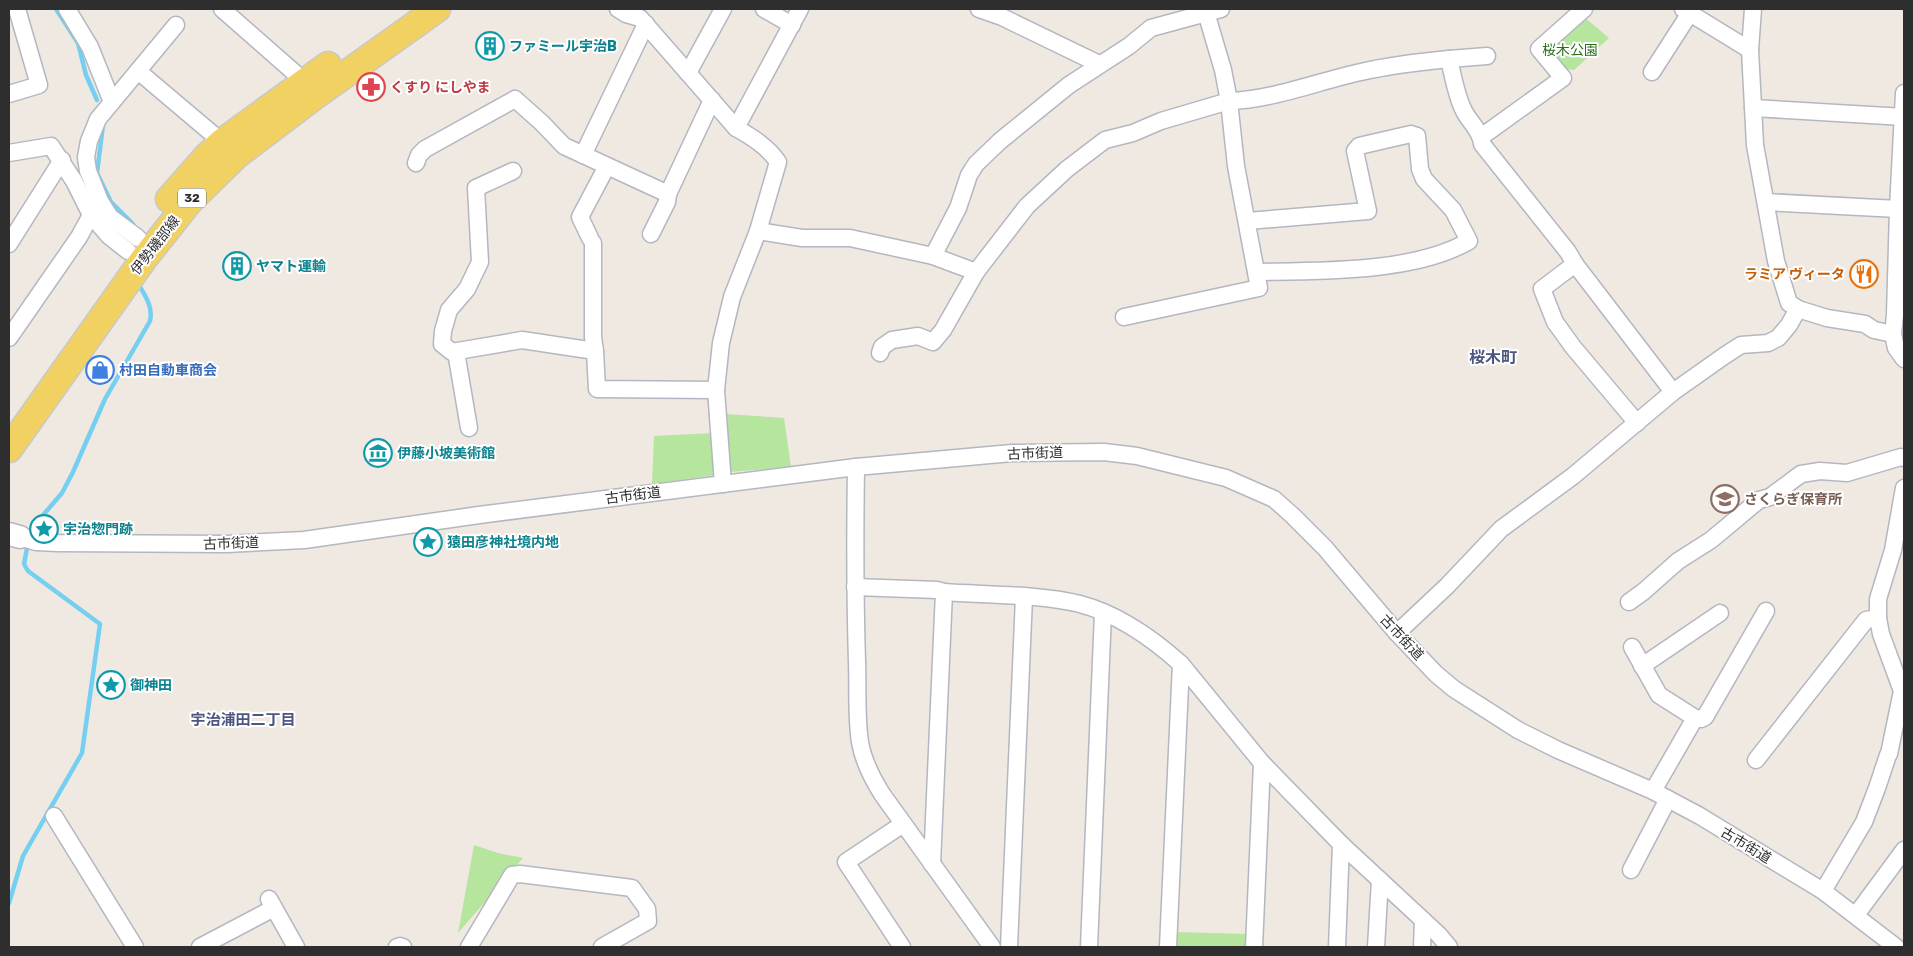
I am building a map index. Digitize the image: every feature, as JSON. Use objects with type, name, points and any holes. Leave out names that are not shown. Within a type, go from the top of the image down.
[{"type":"main road","name":"伊勢磯部線","points":[[9,449],[143,260],[188,202],[309,89],[408,9]]},
{"type":"main road","name":"伊勢磯部線","points":[[9,420],[133,245],[170,198],[222,142],[437,9]]},
{"type":"street","points":[[9,94],[39,85],[17,9]]},
{"type":"street","points":[[67,9],[90,48],[112,102]]},
{"type":"street","points":[[222,9],[309,89]]},
{"type":"street","points":[[618,9],[626,14],[644,17],[688,73],[736,128],[766,148],[778,162],[758,231],[732,297],[721,343],[716,390],[723,484]]},
{"type":"street","points":[[688,73],[724,9]]},
{"type":"street","points":[[764,9],[792,25]]},
{"type":"street","points":[[736,128],[800,9]]},
{"type":"street","points":[[979,9],[1002,17],[1100,64]]},
{"type":"street","points":[[1481,138],[1563,78],[1539,49],[1584,9]]},
{"type":"street","points":[[1753,9],[1750,50],[1755,145],[1776,261],[1789,303],[1798,309],[1828,318],[1866,324],[1874,330],[1893,334]]},
{"type":"street","points":[[933,256],[958,208],[969,175],[976,164],[1042,105],[1129,46],[1152,28],[1211,10],[1229,101],[1236,166],[1258,288],[1124,317]]},
{"type":"street","points":[[1652,72],[1687,11],[1750,50]]},
{"type":"street","points":[[583,155],[644,17]]},
{"type":"street","points":[[133,245],[110,217],[100,201],[88,171],[86,157],[89,141],[98,119],[176,25]]},
{"type":"street","points":[[880,353],[886,342],[892,340],[918,336],[933,342],[943,330],[976,272],[1027,206],[1067,168],[1105,140],[1133,133],[1161,122],[1229,101],[1276,93],[1360,72],[1399,64],[1487,56]]},
{"type":"street","points":[[1449,59],[1464,112],[1481,138],[1482,144],[1568,252],[1574,264],[1673,392]]},
{"type":"street","points":[[138,71],[222,142]]},
{"type":"street","points":[[1904,93],[1893,334],[1896,348],[1904,358]]},
{"type":"street","points":[[416,163],[425,150],[515,99],[564,146],[668,194]]},
{"type":"street","points":[[651,234],[712,100]]},
{"type":"street","points":[[1753,108],[1904,117]]},
{"type":"street","points":[[1247,222],[1368,211],[1355,151],[1359,146],[1411,134],[1417,136],[1420,169],[1424,178],[1453,210],[1469,241],[1429,257],[1390,265],[1341,271],[1256,272]]},
{"type":"street","points":[[10,154],[51,146],[62,160],[91,215],[109,236],[133,245]]},
{"type":"street","points":[[9,244],[62,160]]},
{"type":"street","points":[[607,166],[580,218],[592,241],[593,337],[598,389],[716,390]]},
{"type":"street","points":[[513,171],[476,188],[480,262],[467,289],[449,310],[443,331],[442,344],[452,352],[456,352],[522,340],[595,351]]},
{"type":"street","points":[[1766,202],[1898,209]]},
{"type":"street","points":[[9,338],[79,237],[91,215]]},
{"type":"street","points":[[758,231],[802,238],[850,238],[933,256],[976,272]]},
{"type":"street","points":[[1574,264],[1542,289],[1555,322],[1573,347],[1637,423]]},
{"type":"street","points":[[1396,633],[1447,586],[1502,529],[1573,476],[1673,392],[1741,345],[1768,344],[1778,338],[1789,326],[1798,309]]},
{"type":"street","points":[[456,352],[469,428]]},
{"type":"street","name":"古市街道","points":[[14,535],[36,542],[58,543],[227,544],[304,540],[479,515],[856,467],[1012,453],[1104,452],[1136,456],[1226,478],[1274,499],[1325,548],[1396,633],[1436,674],[1454,689],[1518,730],[1558,750],[1653,791],[1700,816],[1823,892],[1896,947]]},
{"type":"street","points":[[1629,602],[1678,561],[1711,540],[1759,500],[1770,497],[1801,474],[1820,471],[1847,473],[1901,457],[1904,458]]},
{"type":"street","points":[[856,467],[854,586],[860,742],[871,777],[992,947]]},
{"type":"street","points":[[1823,892],[1864,822],[1889,754],[1899,710],[1902,691],[1881,634],[1878,618],[1878,599],[1892,550],[1904,488]]},
{"type":"street","points":[[854,586],[1051,599],[1080,604],[1118,619],[1144,634],[1181,664],[1262,763],[1341,844],[1423,920],[1449,947]]},
{"type":"street","points":[[932,864],[944,592]]},
{"type":"street","points":[[1009,947],[1024,597]]},
{"type":"street","points":[[1632,647],[1660,694],[1695,718],[1701,719],[1705,717],[1766,611]]},
{"type":"street","points":[[1089,947],[1103,613]]},
{"type":"street","points":[[1642,666],[1720,614]]},
{"type":"street","points":[[1756,760],[1866,620],[1878,618]]},
{"type":"street","points":[[1168,947],[1181,664]]},
{"type":"street","points":[[1653,791],[1695,718]]},
{"type":"street","points":[[1254,947],[1262,763]]},
{"type":"street","points":[[1631,870],[1668,799]]},
{"type":"street","points":[[54,816],[135,947]]},
{"type":"street","points":[[902,947],[846,862],[904,824]]},
{"type":"street","points":[[1337,947],[1341,844]]},
{"type":"street","points":[[1856,916],[1904,850]]},
{"type":"street","points":[[469,947],[512,875],[520,874],[632,888],[646,909],[648,921],[602,947]]},
{"type":"street","points":[[1376,947],[1380,880]]},
{"type":"street","points":[[200,947],[272,904],[296,947]]},
{"type":"street","points":[[1422,947],[1423,920]]},
{"type":"street","points":[[397,947],[403,947]]},
{"type":"green space","name":"桜木公園","points":[[1583,16],[1609,38],[1574,70],[1564,69],[1549,54],[1550,45]]},
{"type":"green space","points":[[726,414],[784,418],[791,467],[730,472]]},
{"type":"green space","points":[[715,433],[715,475],[652,484],[654,436]]},
{"type":"green space","points":[[474,845],[498,853],[523,858],[458,933]]},
{"type":"green space","points":[[1174,932],[1248,934],[1247,947],[1174,947]]},
{"type":"waterway","points":[[56,9],[78,43],[86,75],[97,100]]},
{"type":"waterway","points":[[103,125],[97,173],[111,202],[133,224]]},
{"type":"waterway","points":[[30,535],[38,521],[62,493],[105,399],[150,321],[150,307],[139,285]]},
{"type":"waterway","points":[[9,903],[23,856],[82,753],[100,624],[28,571],[24,564],[28,543]]},
{"type":"place","name":"ファミール宇治B","points":[[490,46]]},
{"type":"place","name":"くすり にしやま","points":[[371,87]]},
{"type":"place","name":"ヤマト運輸","points":[[237,266]]},
{"type":"place","name":"ラミア ヴィータ","points":[[1864,274]]},
{"type":"place","name":"村田自動車商会","points":[[100,370]]},
{"type":"place","name":"伊藤小坡美術館","points":[[378,453]]},
{"type":"place","name":"さくらぎ保育所","points":[[1725,499]]},
{"type":"place","name":"宇治惣門跡","points":[[44,529]]},
{"type":"place","name":"猿田彦神社境内地","points":[[428,542]]},
{"type":"place","name":"御神田","points":[[111,685]]},
{"type":"district","name":"桜木町","points":[[1493,357]]},
{"type":"district","name":"宇治浦田二丁目","points":[[243,720]]}]
